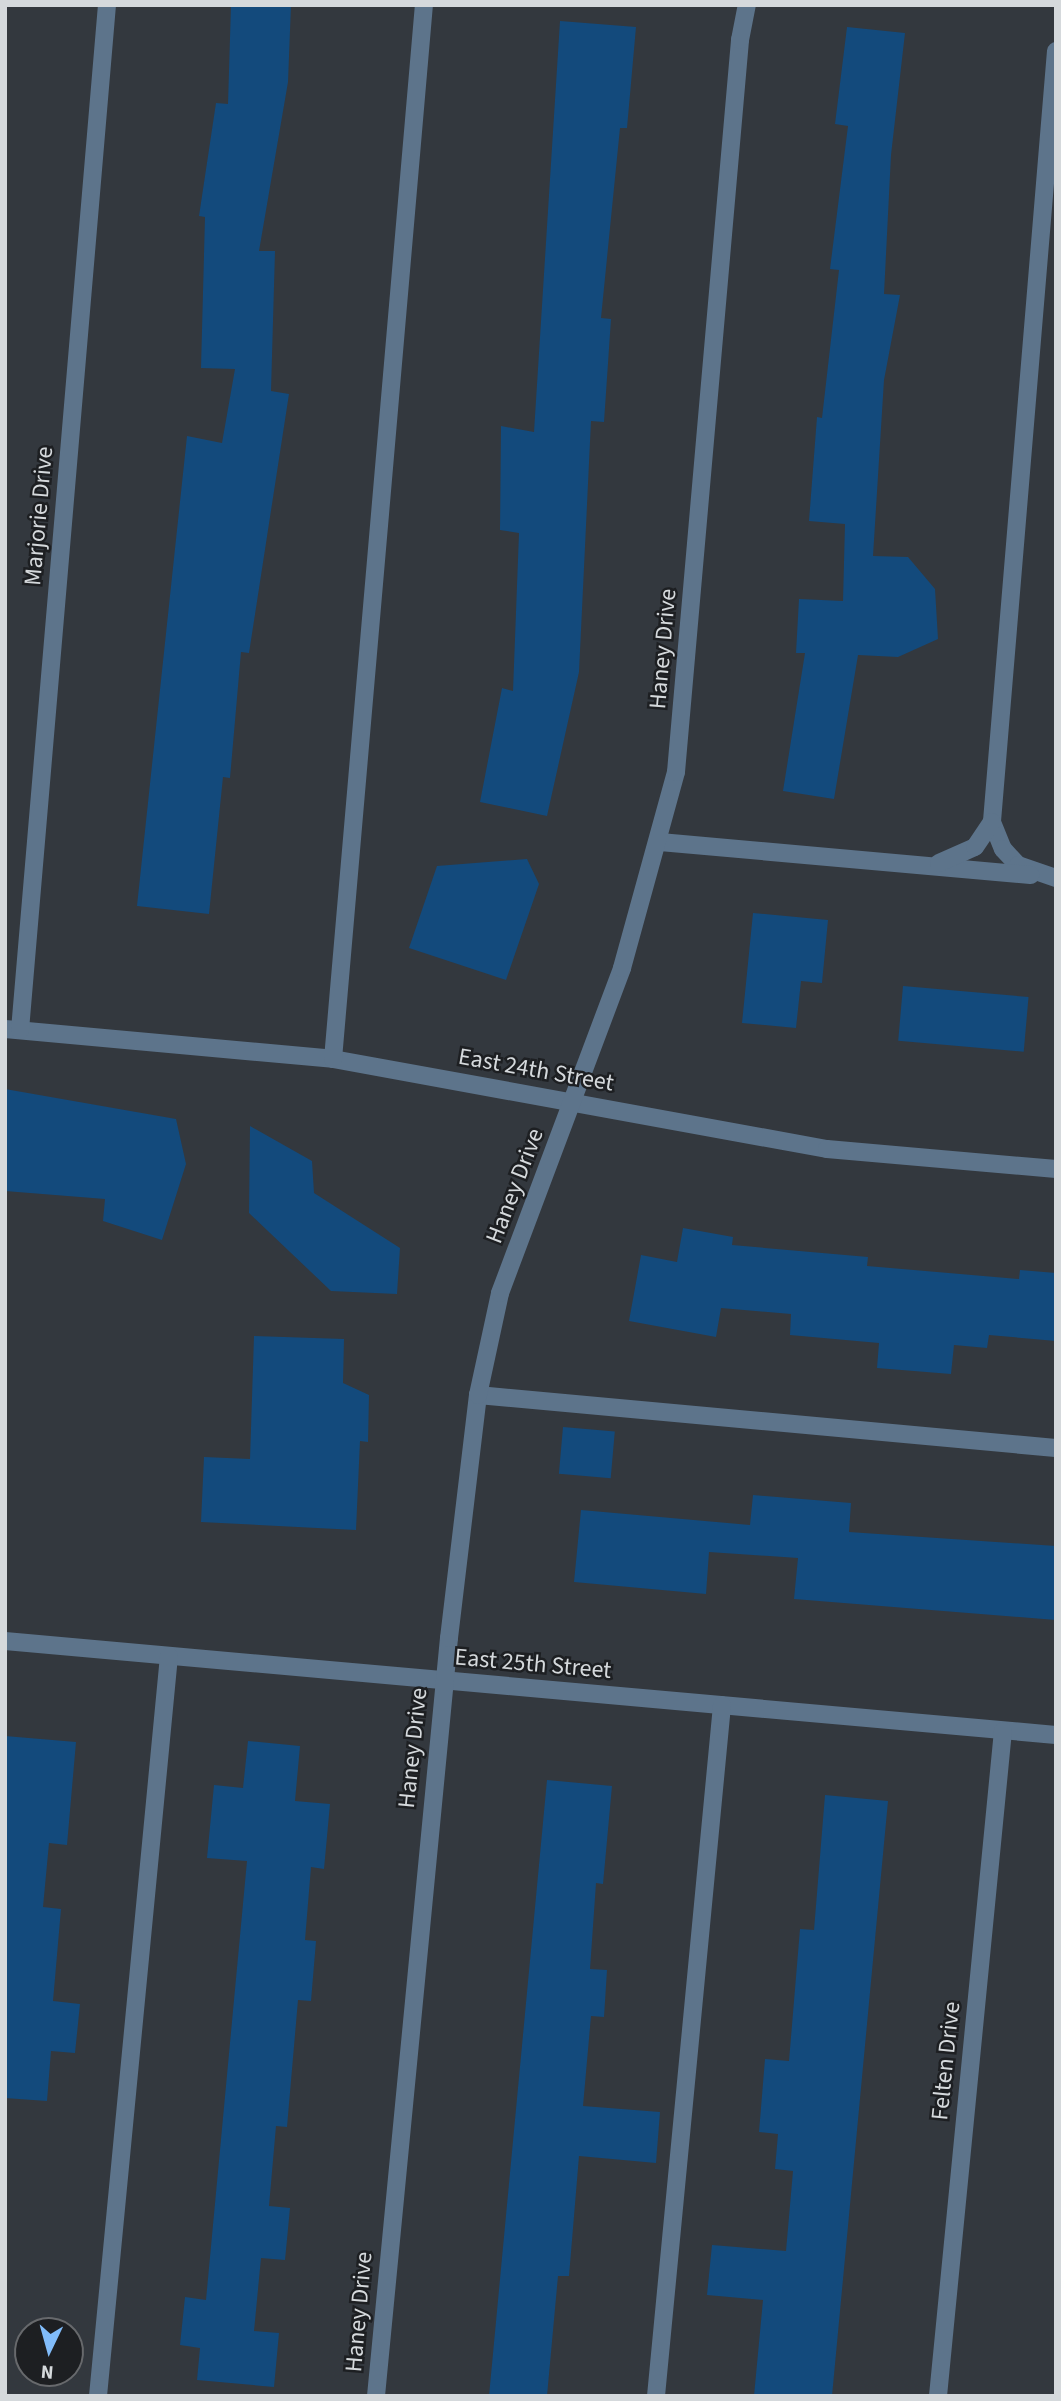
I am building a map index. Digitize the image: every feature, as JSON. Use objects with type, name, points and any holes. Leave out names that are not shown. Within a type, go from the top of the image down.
[{"type":"street","name":"Marjorie Drive","points":[[13,1029],[107,5]]},
{"type":"street","points":[[334,1059],[424,5]]},
{"type":"street","name":"Haney Drive","points":[[376,2396],[444,1680],[478,1395],[500,1293],[622,968],[660,842],[680,731],[740,40],[747,5]]},
{"type":"street","points":[[1056,51],[992,822],[1003,849],[1018,865],[1056,878]]},
{"type":"street","points":[[922,867],[967,853],[992,822]]},
{"type":"street","points":[[660,842],[1056,878]]},
{"type":"street","name":"East 24th Street","points":[[13,1029],[334,1059],[573,1100],[827,1149],[1056,1169]]},
{"type":"street","points":[[478,1395],[1056,1448]]},
{"type":"street","name":"East 25th Street","points":[[5,1642],[1056,1735]]},
{"type":"street","points":[[98,2396],[169,1656]]},
{"type":"street","points":[[656,2396],[722,1705]]},
{"type":"street","name":"Felten Drive","points":[[938,2396],[1003,1731]]},
{"type":"building","points":[[231,5],[291,5],[288,82],[259,251],[275,251],[271,391],[289,394],[249,653],[241,652],[230,778],[223,777],[209,914],[137,906],[187,436],[222,443],[235,369],[201,368],[205,217],[199,216],[216,103],[228,104]]},
{"type":"building","points":[[560,21],[636,27],[627,128],[620,128],[601,318],[611,319],[604,422],[591,421],[579,672],[547,816],[480,802],[502,688],[513,691],[519,533],[500,530],[501,426],[534,432]]},
{"type":"building","points":[[847,27],[905,33],[891,155],[884,294],[900,295],[884,380],[873,556],[908,557],[935,589],[938,639],[898,657],[858,655],[834,799],[783,791],[805,653],[796,653],[799,599],[843,601],[845,524],[809,521],[817,417],[822,418],[839,270],[830,269],[848,126],[835,124]]},
{"type":"building","points":[[527,859],[539,884],[506,980],[409,948],[437,866]]},
{"type":"building","points":[[753,913],[828,920],[822,983],[801,981],[796,1028],[742,1023]]},
{"type":"building","points":[[903,986],[1029,997],[1024,1052],[898,1041]]},
{"type":"building","points":[[5,1089],[176,1119],[186,1164],[162,1240],[103,1221],[105,1199],[5,1191]]},
{"type":"building","points":[[250,1126],[312,1161],[314,1193],[400,1248],[397,1294],[331,1291],[249,1213]]},
{"type":"building","points":[[683,1228],[733,1237],[732,1245],[868,1257],[867,1266],[1019,1279],[1020,1270],[1056,1273],[1056,1341],[989,1335],[987,1348],[954,1345],[951,1374],[877,1368],[879,1343],[790,1335],[791,1314],[721,1308],[716,1337],[629,1321],[641,1255],[677,1262]]},
{"type":"building","points":[[254,1336],[344,1339],[343,1383],[369,1395],[368,1442],[360,1441],[356,1530],[201,1522],[204,1457],[250,1459]]},
{"type":"building","points":[[563,1427],[615,1432],[611,1478],[559,1474]]},
{"type":"building","points":[[753,1495],[851,1503],[849,1532],[1056,1546],[1056,1620],[794,1599],[798,1558],[709,1552],[706,1594],[574,1582],[581,1510],[750,1525]]},
{"type":"building","points":[[5,1736],[76,1742],[67,1845],[49,1843],[43,1907],[61,1909],[53,2001],[80,2004],[75,2053],[51,2051],[47,2101],[5,2098]]},
{"type":"building","points":[[248,1741],[300,1746],[295,1801],[330,1804],[324,1869],[311,1867],[305,1940],[316,1941],[311,2001],[298,2000],[287,2127],[276,2126],[269,2206],[290,2208],[285,2260],[261,2258],[254,2331],[279,2333],[274,2387],[197,2380],[200,2348],[180,2345],[185,2297],[206,2300],[247,1861],[207,1858],[214,1785],[243,1788]]},
{"type":"building","points":[[547,1780],[612,1786],[603,1884],[596,1883],[590,1969],[607,1970],[604,2017],[591,2016],[583,2106],[660,2112],[656,2163],[579,2156],[569,2276],[558,2276],[547,2396],[489,2396]]},
{"type":"building","points":[[825,1795],[888,1801],[832,2396],[754,2396],[763,2300],[707,2295],[712,2245],[786,2251],[793,2171],[775,2169],[778,2134],[759,2132],[765,2059],[789,2061],[800,1929],[814,1930]]}]
